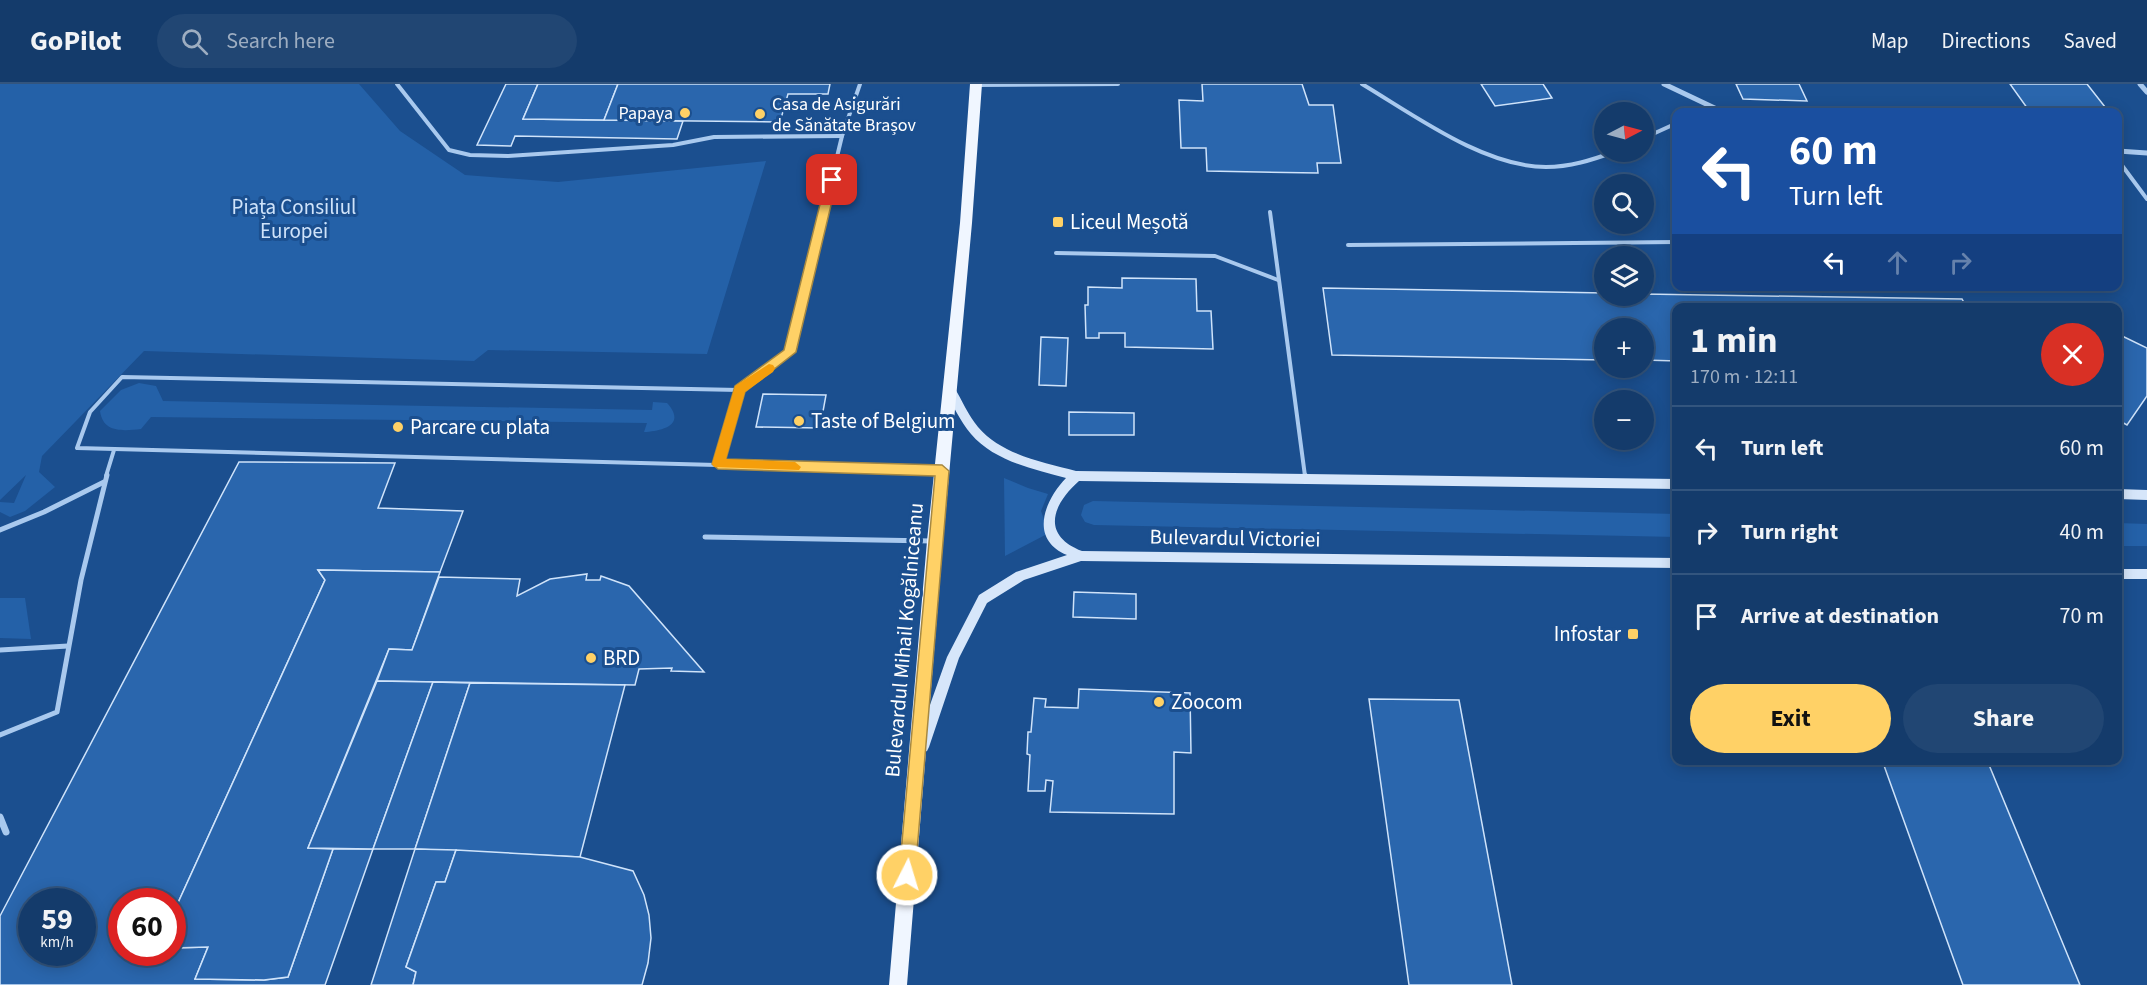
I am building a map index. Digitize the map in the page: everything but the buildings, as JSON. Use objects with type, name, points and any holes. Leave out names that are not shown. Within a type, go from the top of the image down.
[{"type":"main road","name":"Bulevardul Mihail Kogălniceanu","points":[[898,985],[935,541],[966,223],[976,85]]},
{"type":"main road","points":[[950,390],[976,432],[998,448],[1023,462],[1076,476],[1672,484]]},
{"type":"main road","points":[[1076,476],[1060,490],[1050,508],[1050,528],[1060,546],[1081,556]]},
{"type":"main road","points":[[2122,494],[2147,495]]},
{"type":"main road","name":"Bulevardul Victoriei","points":[[916,765],[953,657],[983,598],[1020,576],[1081,556],[1672,563]]},
{"type":"main road","points":[[2122,574],[2147,574]]},
{"type":"street","points":[[1664,84],[1712,108]]},
{"type":"street","points":[[2140,84],[2147,92]]},
{"type":"street","points":[[2122,151],[2147,153]]},
{"type":"street","points":[[0,817],[6,832]]},
{"type":"lane","points":[[397,84],[449,150],[470,155],[508,156],[673,145],[714,137],[842,136]]},
{"type":"lane","points":[[718,464],[740,390],[790,352],[842,136],[860,84]]},
{"type":"lane","points":[[976,85],[1118,84]]},
{"type":"lane","points":[[1362,84],[1456,138],[1511,162],[1540,167],[1570,165],[1594,158]]},
{"type":"lane","points":[[1654,133],[1672,125]]},
{"type":"lane","points":[[2122,166],[2147,200]]},
{"type":"lane","points":[[1270,212],[1305,478]]},
{"type":"lane","points":[[1348,245],[1672,242]]},
{"type":"lane","points":[[1056,254],[1215,256],[1278,280]]},
{"type":"lane","points":[[740,390],[122,377],[90,412],[77,448],[942,471]]},
{"type":"lane","points":[[0,735],[57,712],[68,646],[94,523],[114,450]]},
{"type":"lane","points":[[0,530],[44,512],[104,482]]},
{"type":"lane","points":[[705,537],[935,541]]},
{"type":"lane","points":[[0,650],[68,646]]},
{"type":"green space","name":"Piața Consiliul Europei","points":[[0,84],[359,84],[400,131],[465,175],[558,182],[766,161],[707,354],[488,350],[474,361],[144,351],[42,456],[39,472],[55,487],[25,511],[10,517],[0,512],[0,502],[14,503],[26,475],[0,500]]},
{"type":"green space","points":[[139,383],[156,386],[163,401],[652,410],[653,402],[667,403],[674,417],[673,422],[664,428],[644,432],[647,423],[151,417],[141,429],[121,430],[110,427],[105,423],[100,411],[121,390]]},
{"type":"green space","points":[[1004,478],[1048,494],[1041,511],[1049,533],[1005,556]]},
{"type":"green space","points":[[1093,501],[1672,514],[1672,537],[1094,525],[1085,522],[1081,515],[1084,505]]},
{"type":"green space","points":[[2122,523],[2147,524],[2147,546],[2122,546]]},
{"type":"green space","points":[[0,598],[25,598],[31,639],[0,638]]},
{"type":"slow traffic","points":[[769,368],[740,390],[718,464],[795,467]]},
{"type":"place","name":"Papaya","points":[[685,113]]},
{"type":"place","name":"Casa de Asigurări de Sănătate Brașov","points":[[760,114]]},
{"type":"place","name":"Liceul Meșotă","points":[[1058,222]]},
{"type":"place","name":"Taste of Belgium","points":[[799,421]]},
{"type":"place","name":"Parcare cu plata","points":[[398,427]]},
{"type":"place","name":"Infostar","points":[[1633,634]]},
{"type":"place","name":"BRD","points":[[591,658]]},
{"type":"place","name":"Zoocom","points":[[1159,702]]},
{"type":"route","points":[[832,180],[790,352],[740,390],[718,464],[942,471],[907,875]]}]
